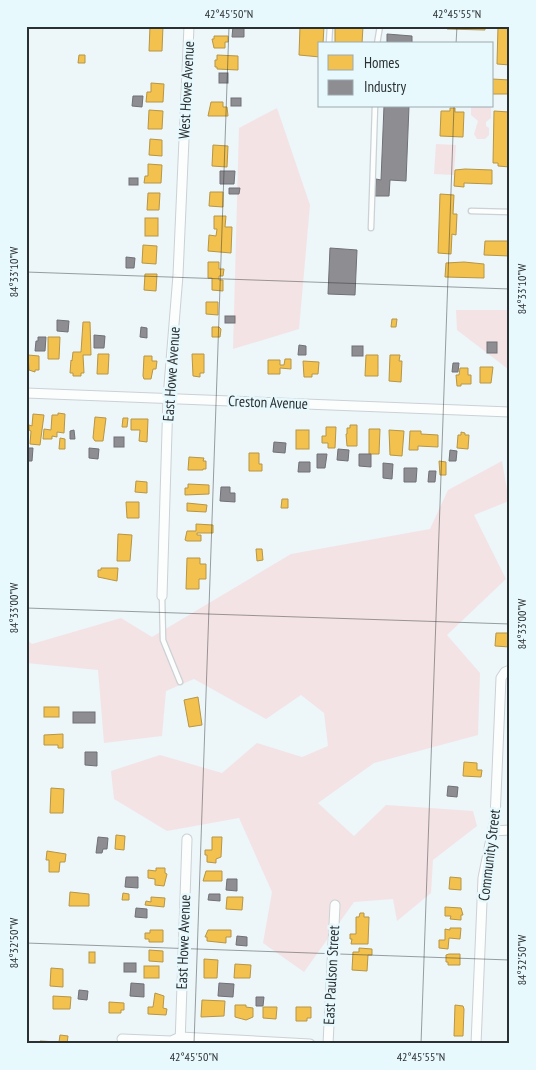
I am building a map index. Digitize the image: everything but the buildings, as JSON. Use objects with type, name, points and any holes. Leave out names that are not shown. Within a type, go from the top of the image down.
[{"type":"street","name":"West Howe Avenue","points":[[183,153],[188,26]]},
{"type":"street","name":"East Howe Avenue","points":[[162,596],[168,398],[178,275],[183,153]]},
{"type":"street","name":"Creston Avenue","points":[[26,392],[510,412]]},
{"type":"street","name":"Community Street","points":[[476,1044],[483,878],[493,831],[495,810],[501,678],[505,672],[510,670]]},
{"type":"street","points":[[493,831],[510,830]]},
{"type":"street","name":"East Howe Avenue","points":[[180,1041],[187,839]]},
{"type":"street","name":"East Paulson Street","points":[[328,1044],[335,905]]},
{"type":"street","points":[[122,1039],[310,1044]]},
{"type":"lane","points":[[329,42],[330,26]]},
{"type":"lane","points":[[377,42],[380,26]]},
{"type":"lane","points":[[371,228],[375,108]]},
{"type":"lane","points":[[471,211],[510,212]]},
{"type":"lane","points":[[162,596],[163,640],[180,682]]},
{"type":"shaded area","points":[[277,108],[310,205],[299,329],[233,349],[239,128]]},
{"type":"shaded area","points":[[471,108],[491,108],[491,118],[486,122],[486,126],[489,128],[489,135],[485,139],[477,139],[474,134],[478,121],[471,115]]},
{"type":"shaded area","points":[[436,144],[456,145],[454,175],[434,174]]},
{"type":"shaded area","points":[[456,310],[510,310],[510,366],[508,369],[457,330]]},
{"type":"shaded area","points":[[502,461],[509,501],[474,515],[506,579],[447,635],[480,673],[478,735],[374,763],[318,803],[354,836],[386,805],[473,811],[477,826],[433,860],[431,893],[397,921],[393,899],[354,902],[304,972],[263,943],[272,892],[239,818],[167,831],[114,799],[111,771],[160,755],[222,773],[257,743],[302,757],[328,746],[324,713],[301,695],[266,719],[194,679],[166,691],[162,736],[104,743],[98,670],[26,663],[26,639],[32,644],[121,618],[152,637],[291,554],[430,529],[448,490]]}]
